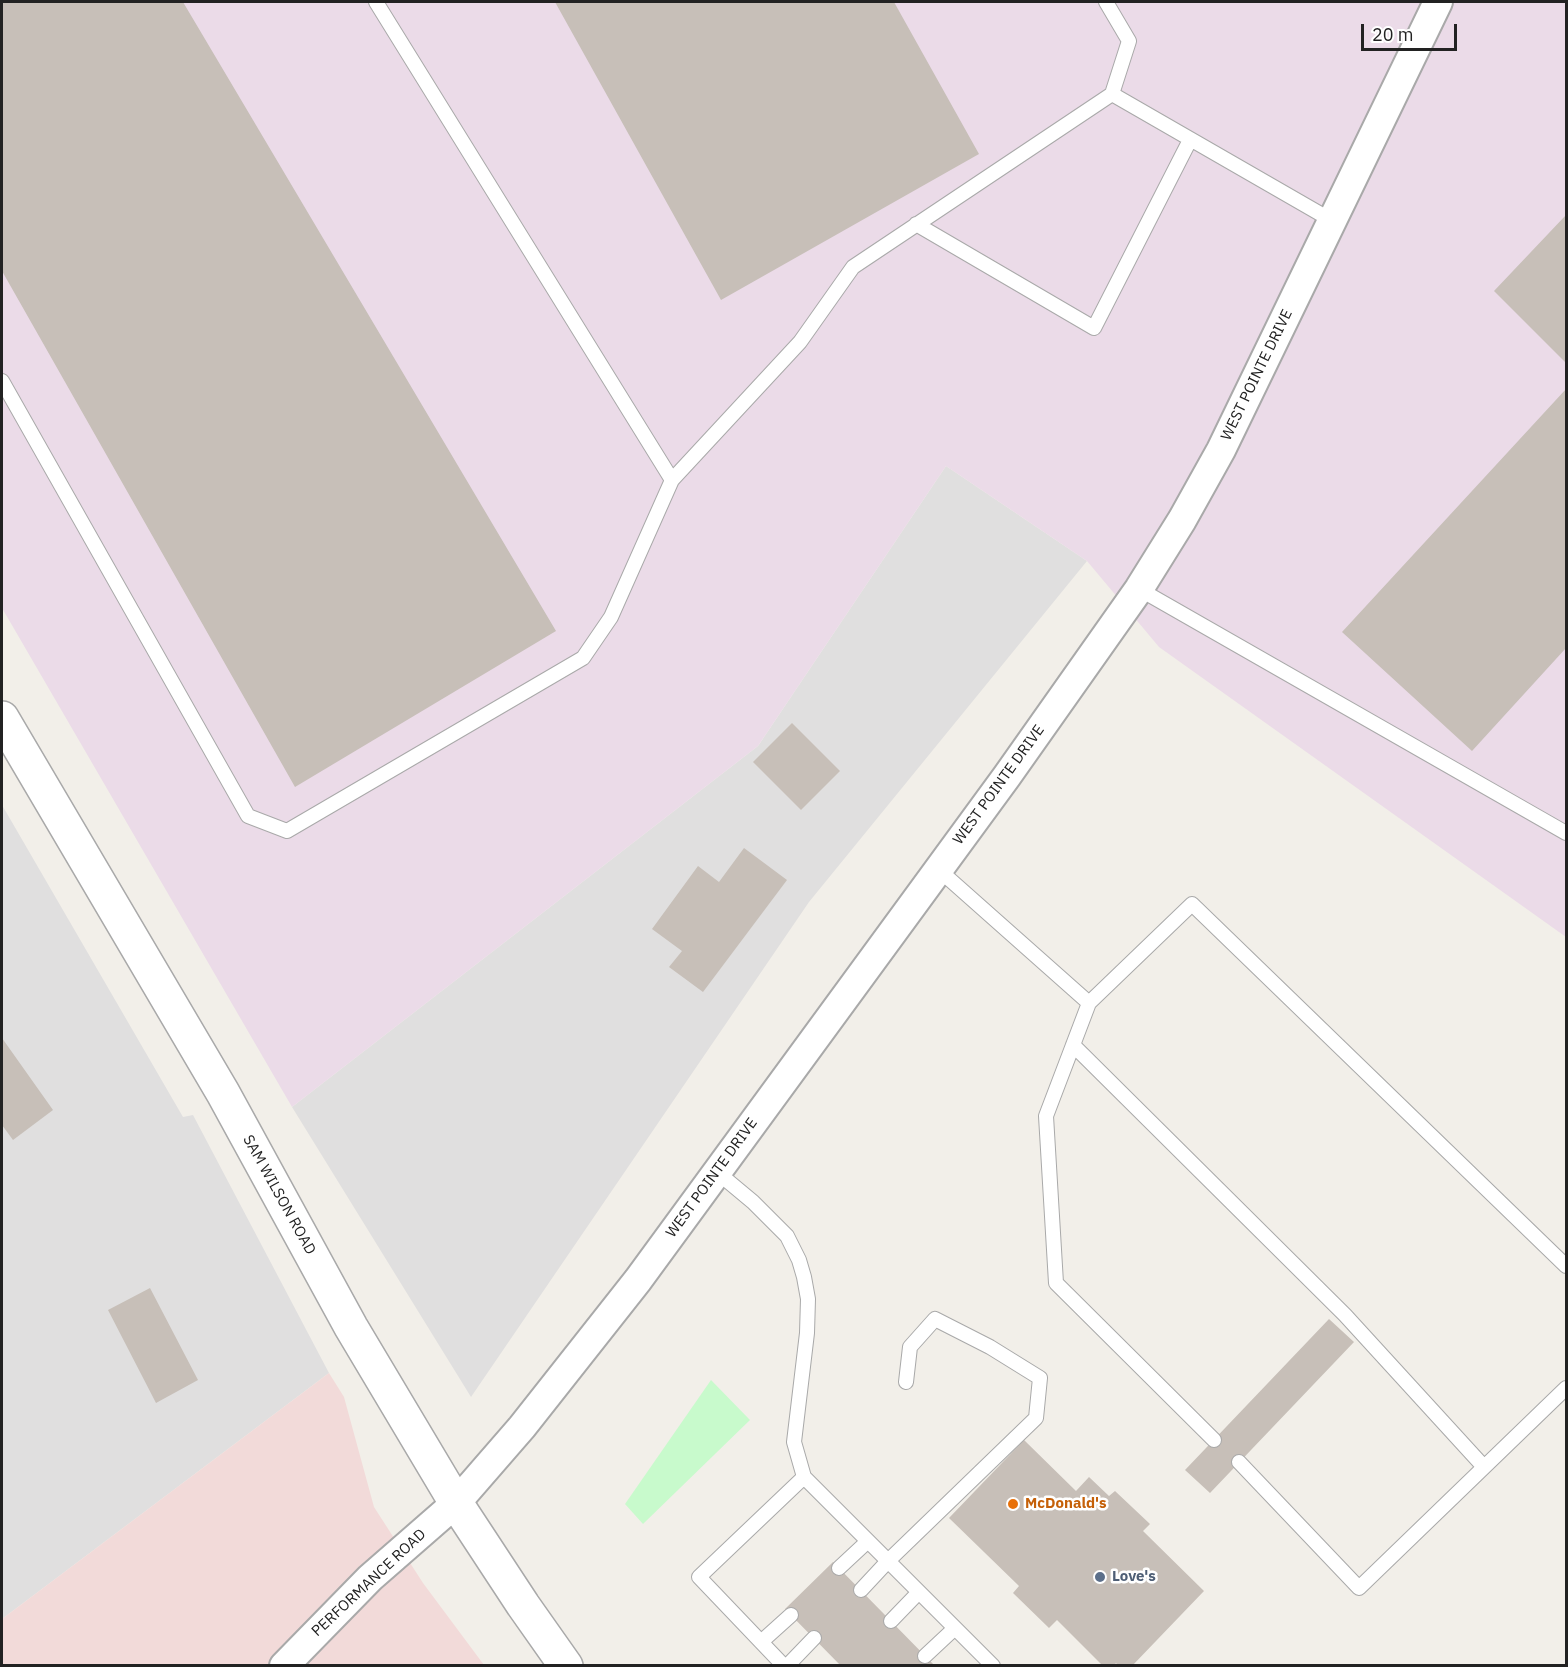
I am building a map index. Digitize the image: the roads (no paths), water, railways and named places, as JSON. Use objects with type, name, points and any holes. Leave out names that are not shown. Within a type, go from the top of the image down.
[{"type":"street","name":"WEST POINTE DRIVE","points":[[456,1503],[529,1418],[638,1280],[939,869],[1139,589],[1221,450],[1438,2]]},
{"type":"street","name":"SAM WILSON ROAD","points":[[2,718],[223,1093],[351,1327],[456,1503],[523,1605],[566,1665]]},
{"type":"street","name":"PERFORMANCE ROAD","points":[[284,1665],[370,1578],[456,1503]]},
{"type":"lane","points":[[376,2],[672,480]]},
{"type":"lane","points":[[2,381],[248,816],[287,831],[583,658],[611,617],[672,480],[800,342],[853,267],[1112,94],[1129,41],[1106,2]]},
{"type":"lane","points":[[1112,94],[1331,220]]},
{"type":"lane","points":[[916,224],[1094,328],[1190,140]]},
{"type":"lane","points":[[1139,589],[1565,829]]},
{"type":"lane","points":[[939,869],[1089,1003]]},
{"type":"lane","points":[[1214,1440],[1056,1283],[1046,1116],[1089,1003],[1191,904],[1566,1266]]},
{"type":"lane","points":[[1073,1045],[1345,1315],[1484,1467]]},
{"type":"lane","points":[[717,1172],[753,1202],[787,1236],[799,1260],[808,1299],[807,1333],[794,1442],[804,1477],[955,1628],[983,1662]]},
{"type":"lane","points":[[861,1590],[1036,1418],[1040,1378],[990,1347],[935,1319],[910,1347],[906,1382]]},
{"type":"lane","points":[[1239,1462],[1359,1588],[1566,1388]]},
{"type":"lane","points":[[804,1477],[699,1577],[786,1665],[814,1638]]},
{"type":"lane","points":[[839,1568],[868,1541]]},
{"type":"lane","points":[[891,1621],[919,1592]]},
{"type":"lane","points":[[761,1642],[791,1615]]},
{"type":"lane","points":[[926,1656],[955,1628]]},
{"type":"place","name":"McDonald's","points":[[1013,1504]]},
{"type":"place","name":"Love's","points":[[1100,1577]]}]
